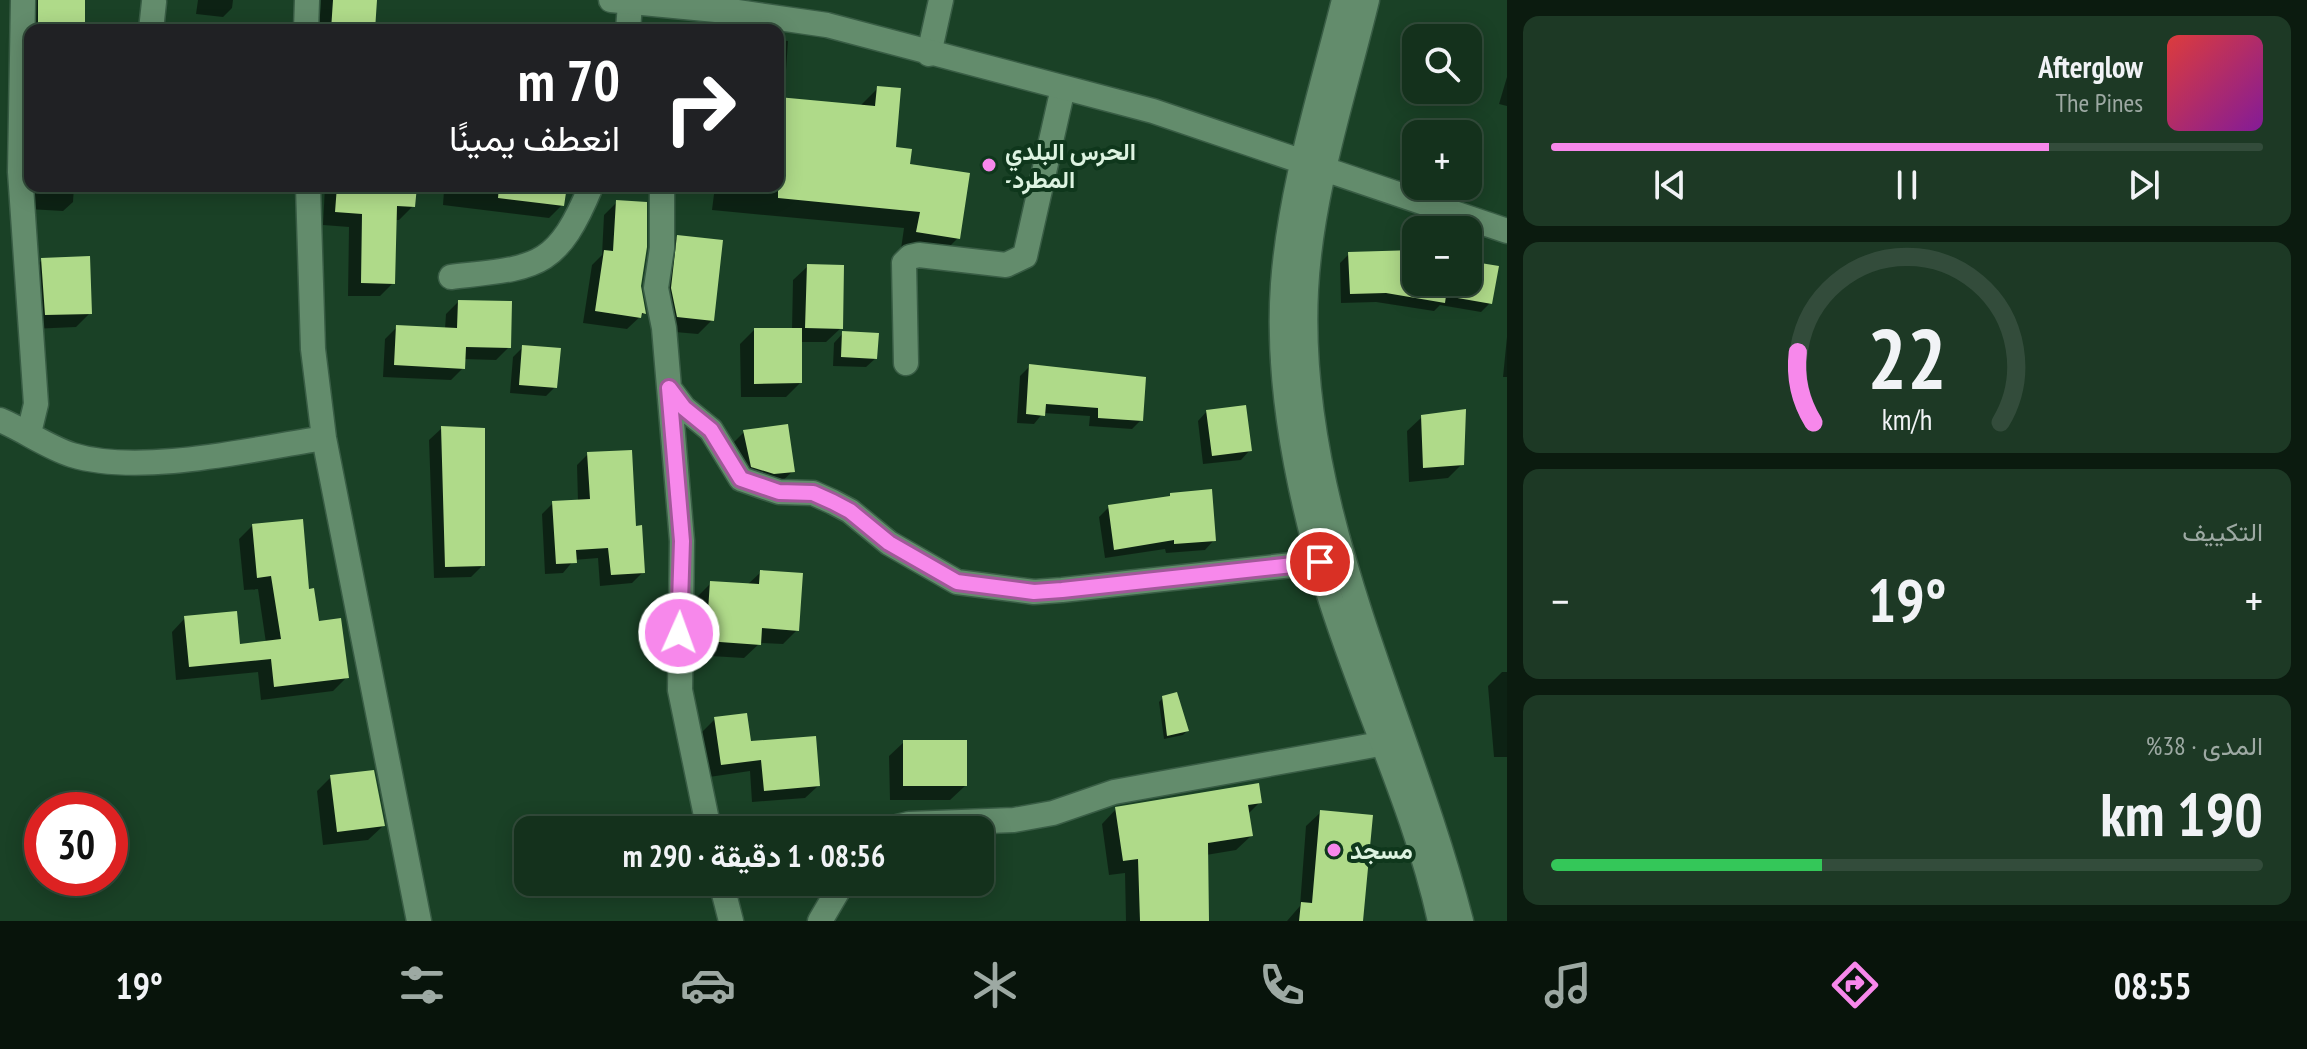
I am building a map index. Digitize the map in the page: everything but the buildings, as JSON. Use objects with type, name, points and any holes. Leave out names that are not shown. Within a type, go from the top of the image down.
[{"type":"street","points":[[23,0],[10,171],[36,404],[29,433]]},
{"type":"street","points":[[306,24],[307,0]]},
{"type":"street","points":[[929,54],[941,0]]},
{"type":"street","points":[[1344,0],[1315,165],[1305,353],[1313,428],[1327,497],[1363,629],[1395,716],[1461,921]]},
{"type":"street","points":[[1367,0],[1315,165],[1283,286],[1286,397],[1320,562],[1380,744],[1407,813],[1440,921]]},
{"type":"street","points":[[152,24],[154,2]]},
{"type":"street","points":[[626,24],[621,2],[738,6],[827,25],[1153,111],[1507,231]]},
{"type":"street","points":[[906,363],[904,263],[910,257],[919,255],[1006,265],[1025,256],[1063,88]]},
{"type":"street","points":[[308,192],[313,349],[324,438],[393,775],[419,921]]},
{"type":"street","points":[[451,277],[529,267],[566,239],[588,192]]},
{"type":"street","points":[[662,192],[662,248],[656,288],[664,328],[682,541],[680,690],[706,816]]},
{"type":"street","points":[[669,388],[684,408],[711,430],[741,479],[779,492],[813,493],[833,502],[850,511],[889,543],[957,582],[1034,592],[1320,562]]},
{"type":"street","points":[[0,420],[70,454],[126,462],[193,458],[324,438]]},
{"type":"street","points":[[994,819],[1040,816],[1114,792],[1380,744]]},
{"type":"street","points":[[725,896],[731,921]]},
{"type":"street","points":[[820,921],[835,896]]},
{"type":"place","name":"الحرس البلدي -المطرد","points":[[989,165]]},
{"type":"place","name":"مسجد","points":[[1334,850]]},
{"type":"route","points":[[679,633],[682,541],[669,388],[677,401],[711,430],[741,479],[779,492],[813,493],[833,502],[850,511],[889,543],[957,582],[1034,592],[1320,562]]}]
